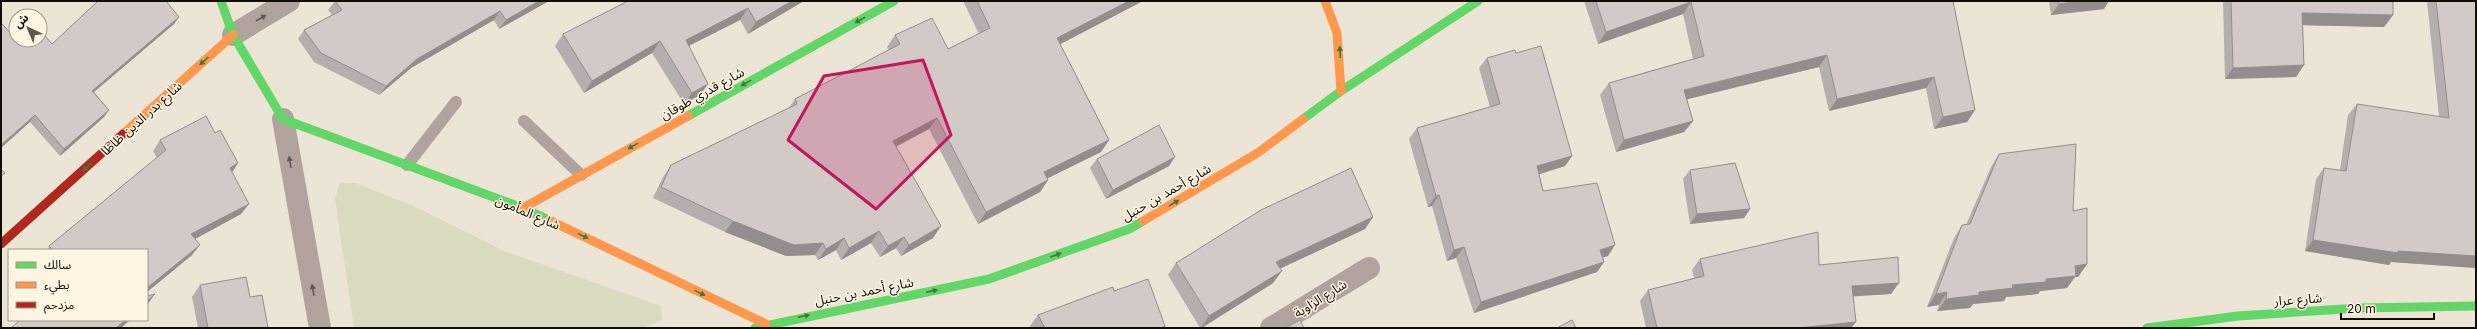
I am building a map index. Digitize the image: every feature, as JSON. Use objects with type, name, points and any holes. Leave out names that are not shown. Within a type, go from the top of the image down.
[{"type":"street","points":[[221,1],[233,35],[283,119],[320,328]]},
{"type":"street","name":"شارع بدر الدين ظاظا","points":[[1,244],[233,35],[289,1]]},
{"type":"street","name":"شارع قدري طوقان","points":[[522,208],[894,1]]},
{"type":"street","points":[[1325,1],[1330,9],[1340,49],[1340,91]]},
{"type":"street","name":"شارع أحمد بن حنبل","points":[[755,328],[766,324],[989,279],[1129,229],[1259,152],[1340,91],[1478,1]]},
{"type":"street","name":"شارع المأمون","points":[[283,119],[522,208],[766,324]]},
{"type":"street","name":"شارع الزاوية","points":[[1271,328],[1368,268]]},
{"type":"street","name":"شارع عرار","points":[[2147,328],[2238,316],[2359,308],[2476,306]]},
{"type":"lane","points":[[407,165],[456,102]]},
{"type":"lane","points":[[524,121],[581,175]]},
{"type":"highlighted area","points":[[923,60],[951,135],[876,209],[788,140],[824,76]]},
{"type":"green space","points":[[340,183],[355,183],[411,205],[504,251],[661,306],[662,320],[643,328],[354,328],[335,198]]},
{"type":"building","points":[[98,1],[166,1],[179,17],[92,91],[109,110],[64,149],[35,115],[1,145],[1,23],[8,30],[8,48],[48,48],[48,39],[52,44]]},
{"type":"building","points":[[335,1],[539,1],[506,20],[500,11],[417,59],[386,86],[321,53],[304,30],[342,10]]},
{"type":"building","points":[[628,1],[792,1],[756,22],[748,8],[686,40],[708,84],[692,93],[660,41],[592,81],[563,34]]},
{"type":"building","points":[[977,1],[1129,1],[1057,38],[1109,140],[1044,172],[1048,180],[986,212],[937,118],[893,141],[941,226],[909,245],[904,237],[888,246],[879,231],[849,248],[844,238],[826,249],[823,243],[794,245],[733,221],[661,187],[671,165],[797,104],[795,99],[900,44],[895,35],[932,18],[948,49],[990,28]]},
{"type":"building","points":[[1596,1],[1953,1],[1975,110],[1943,117],[1934,77],[1837,99],[1827,55],[1684,90],[1693,121],[1624,140],[1609,83],[1704,56],[1691,2],[1606,32]]},
{"type":"building","points":[[2059,1],[2079,1],[2059,4]]},
{"type":"building","points":[[2231,1],[2393,1],[2393,15],[2302,13],[2304,65],[2233,68]]},
{"type":"building","points":[[2436,1],[2476,1],[2476,256],[2398,251],[2398,253],[2313,240],[2324,168],[2346,171],[2357,104],[2449,118]]},
{"type":"building","points":[[1541,46],[1572,156],[1537,166],[1543,191],[1597,183],[1615,245],[1600,250],[1604,262],[1481,302],[1464,247],[1454,250],[1439,195],[1436,196],[1417,128],[1500,104],[1487,58],[1515,50],[1516,53]]},
{"type":"building","points":[[206,116],[215,133],[220,130],[238,163],[230,168],[249,204],[191,234],[200,245],[148,287],[148,249],[52,249],[49,246],[166,150],[160,140]]},
{"type":"building","points":[[1159,125],[1175,157],[1113,190],[1097,159]]},
{"type":"building","points":[[2076,144],[2073,211],[2087,208],[2087,264],[2075,266],[2076,276],[2046,279],[2046,282],[2012,285],[2013,288],[1979,292],[1979,295],[1946,299],[1947,292],[1936,294],[1962,225],[1970,224],[1999,154]]},
{"type":"building","points":[[1735,163],[1750,209],[1697,214],[1690,170]]},
{"type":"building","points":[[1351,168],[1373,217],[1276,262],[1282,271],[1209,316],[1176,263],[1261,210]]},
{"type":"building","points":[[1,169],[5,173],[1,176]]},
{"type":"building","points":[[1818,232],[1819,265],[1898,257],[1899,283],[1852,286],[1856,322],[1798,328],[1657,328],[1648,290],[1704,276],[1700,259]]},
{"type":"building","points":[[246,277],[250,297],[262,295],[268,328],[208,328],[200,285]]},
{"type":"building","points":[[1148,279],[1165,326],[1161,328],[1045,328],[1038,315],[1113,287],[1114,291]]},
{"type":"building","points":[[155,294],[148,300],[148,296]]},
{"type":"building","points":[[1300,320],[1304,328],[1285,328]]},
{"type":"building","points":[[1572,320],[1576,328],[1557,328]]},
{"type":"building","points":[[19,321],[124,321],[116,328],[11,328]]},
{"type":"traffic: fast","points":[[221,1],[233,35],[283,119],[523,208],[549,220]]},
{"type":"traffic: fast","points":[[688,116],[894,1]]},
{"type":"traffic: fast","points":[[1303,119],[1341,91],[1478,1]]},
{"type":"traffic: fast","points":[[755,328],[989,279],[1129,229],[1143,221]]},
{"type":"traffic: fast","points":[[2147,328],[2238,316],[2359,308],[2476,306]]},
{"type":"traffic: slow","points":[[1325,1],[1337,33],[1341,91]]},
{"type":"traffic: slow","points":[[123,134],[233,35]]},
{"type":"traffic: slow","points":[[523,208],[688,116]]},
{"type":"traffic: slow","points":[[1143,221],[1259,152],[1303,119]]},
{"type":"traffic: slow","points":[[549,220],[766,324]]},
{"type":"traffic: jam","points":[[1,244],[123,134]]}]
